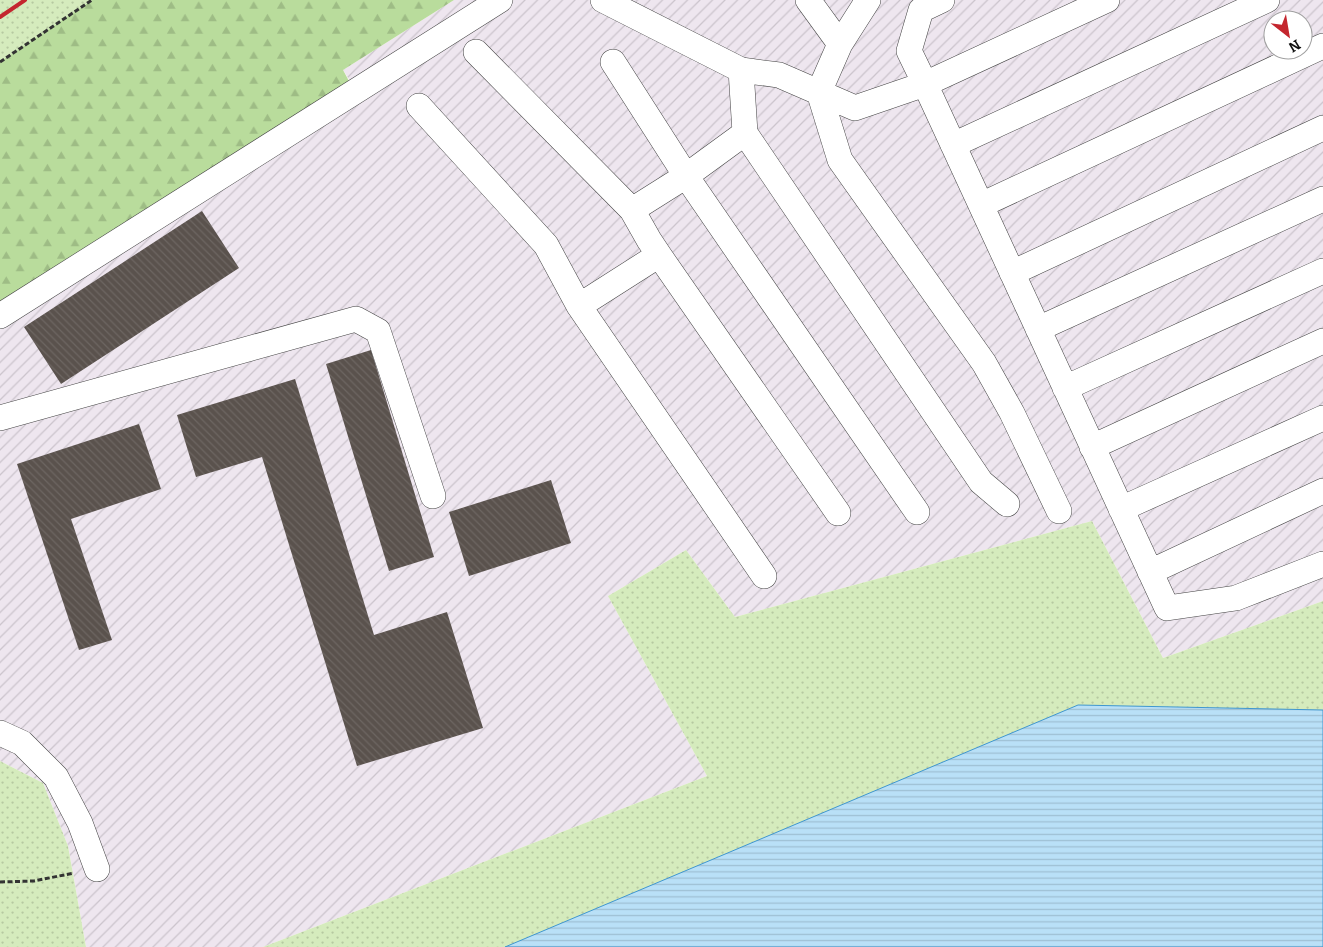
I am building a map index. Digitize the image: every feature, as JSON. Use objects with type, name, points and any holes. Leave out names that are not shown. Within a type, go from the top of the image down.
[{"type":"lane","points":[[0,316],[500,0]]},
{"type":"lane","points":[[603,0],[741,70],[779,75],[854,108],[926,84],[1106,0]]},
{"type":"lane","points":[[808,0],[840,44]]},
{"type":"lane","points":[[868,0],[840,44],[819,92],[840,160],[984,364],[1012,413],[1059,511]]},
{"type":"lane","points":[[942,0],[921,10],[909,51],[926,84],[1167,608],[1236,598],[1323,564]]},
{"type":"lane","points":[[953,144],[1267,0]]},
{"type":"lane","points":[[981,205],[1323,46]]},
{"type":"lane","points":[[476,52],[632,210],[659,255],[838,513]]},
{"type":"lane","points":[[613,62],[686,176],[917,512]]},
{"type":"lane","points":[[741,70],[745,133],[981,482],[1007,504]]},
{"type":"lane","points":[[419,106],[546,245],[579,306],[764,576]]},
{"type":"lane","points":[[1012,273],[1323,128]]},
{"type":"lane","points":[[632,210],[686,176],[745,133]]},
{"type":"lane","points":[[1038,329],[1323,199]]},
{"type":"lane","points":[[579,306],[659,255]]},
{"type":"lane","points":[[1065,388],[1323,271]]},
{"type":"lane","points":[[0,418],[356,319],[378,331],[433,496]]},
{"type":"lane","points":[[1092,447],[1323,341]]},
{"type":"lane","points":[[1121,509],[1323,418]]},
{"type":"lane","points":[[1150,572],[1323,491]]},
{"type":"lane","points":[[0,733],[22,743],[56,777],[80,823],[96,869]]},
{"type":"path","points":[[0,62],[92,0]]},
{"type":"path","points":[[0,882],[34,881],[96,869]]},
{"type":"shaded area","points":[[454,0],[1323,0],[1323,601],[1163,658],[1092,521],[735,617],[686,550],[608,596],[707,776],[263,947],[86,947],[68,846],[43,783],[0,761],[0,316],[358,94],[343,70]]},
{"type":"green space","points":[[0,0],[92,0],[0,62]]},
{"type":"green space","points":[[92,0],[454,0],[343,70],[355,92],[0,316],[0,62]]},
{"type":"green space","points":[[1092,521],[1163,658],[1323,601],[1323,947],[263,947],[707,776],[608,596],[686,550],[735,617]]},
{"type":"green space","points":[[0,761],[43,783],[68,846],[86,947],[0,947]]},
{"type":"water","points":[[1078,705],[1323,710],[1323,947],[505,947]]},
{"type":"building","points":[[202,211],[239,268],[61,384],[24,327]]},
{"type":"building","points":[[371,350],[434,557],[389,571],[326,364]]},
{"type":"building","points":[[295,379],[374,635],[447,612],[483,728],[357,766],[262,457],[196,477],[177,415]]},
{"type":"building","points":[[139,424],[161,489],[71,519],[112,640],[79,650],[17,464]]},
{"type":"building","points":[[551,480],[571,543],[469,576],[449,512]]},
{"type":"railway","points":[[0,17],[25,0]]}]
